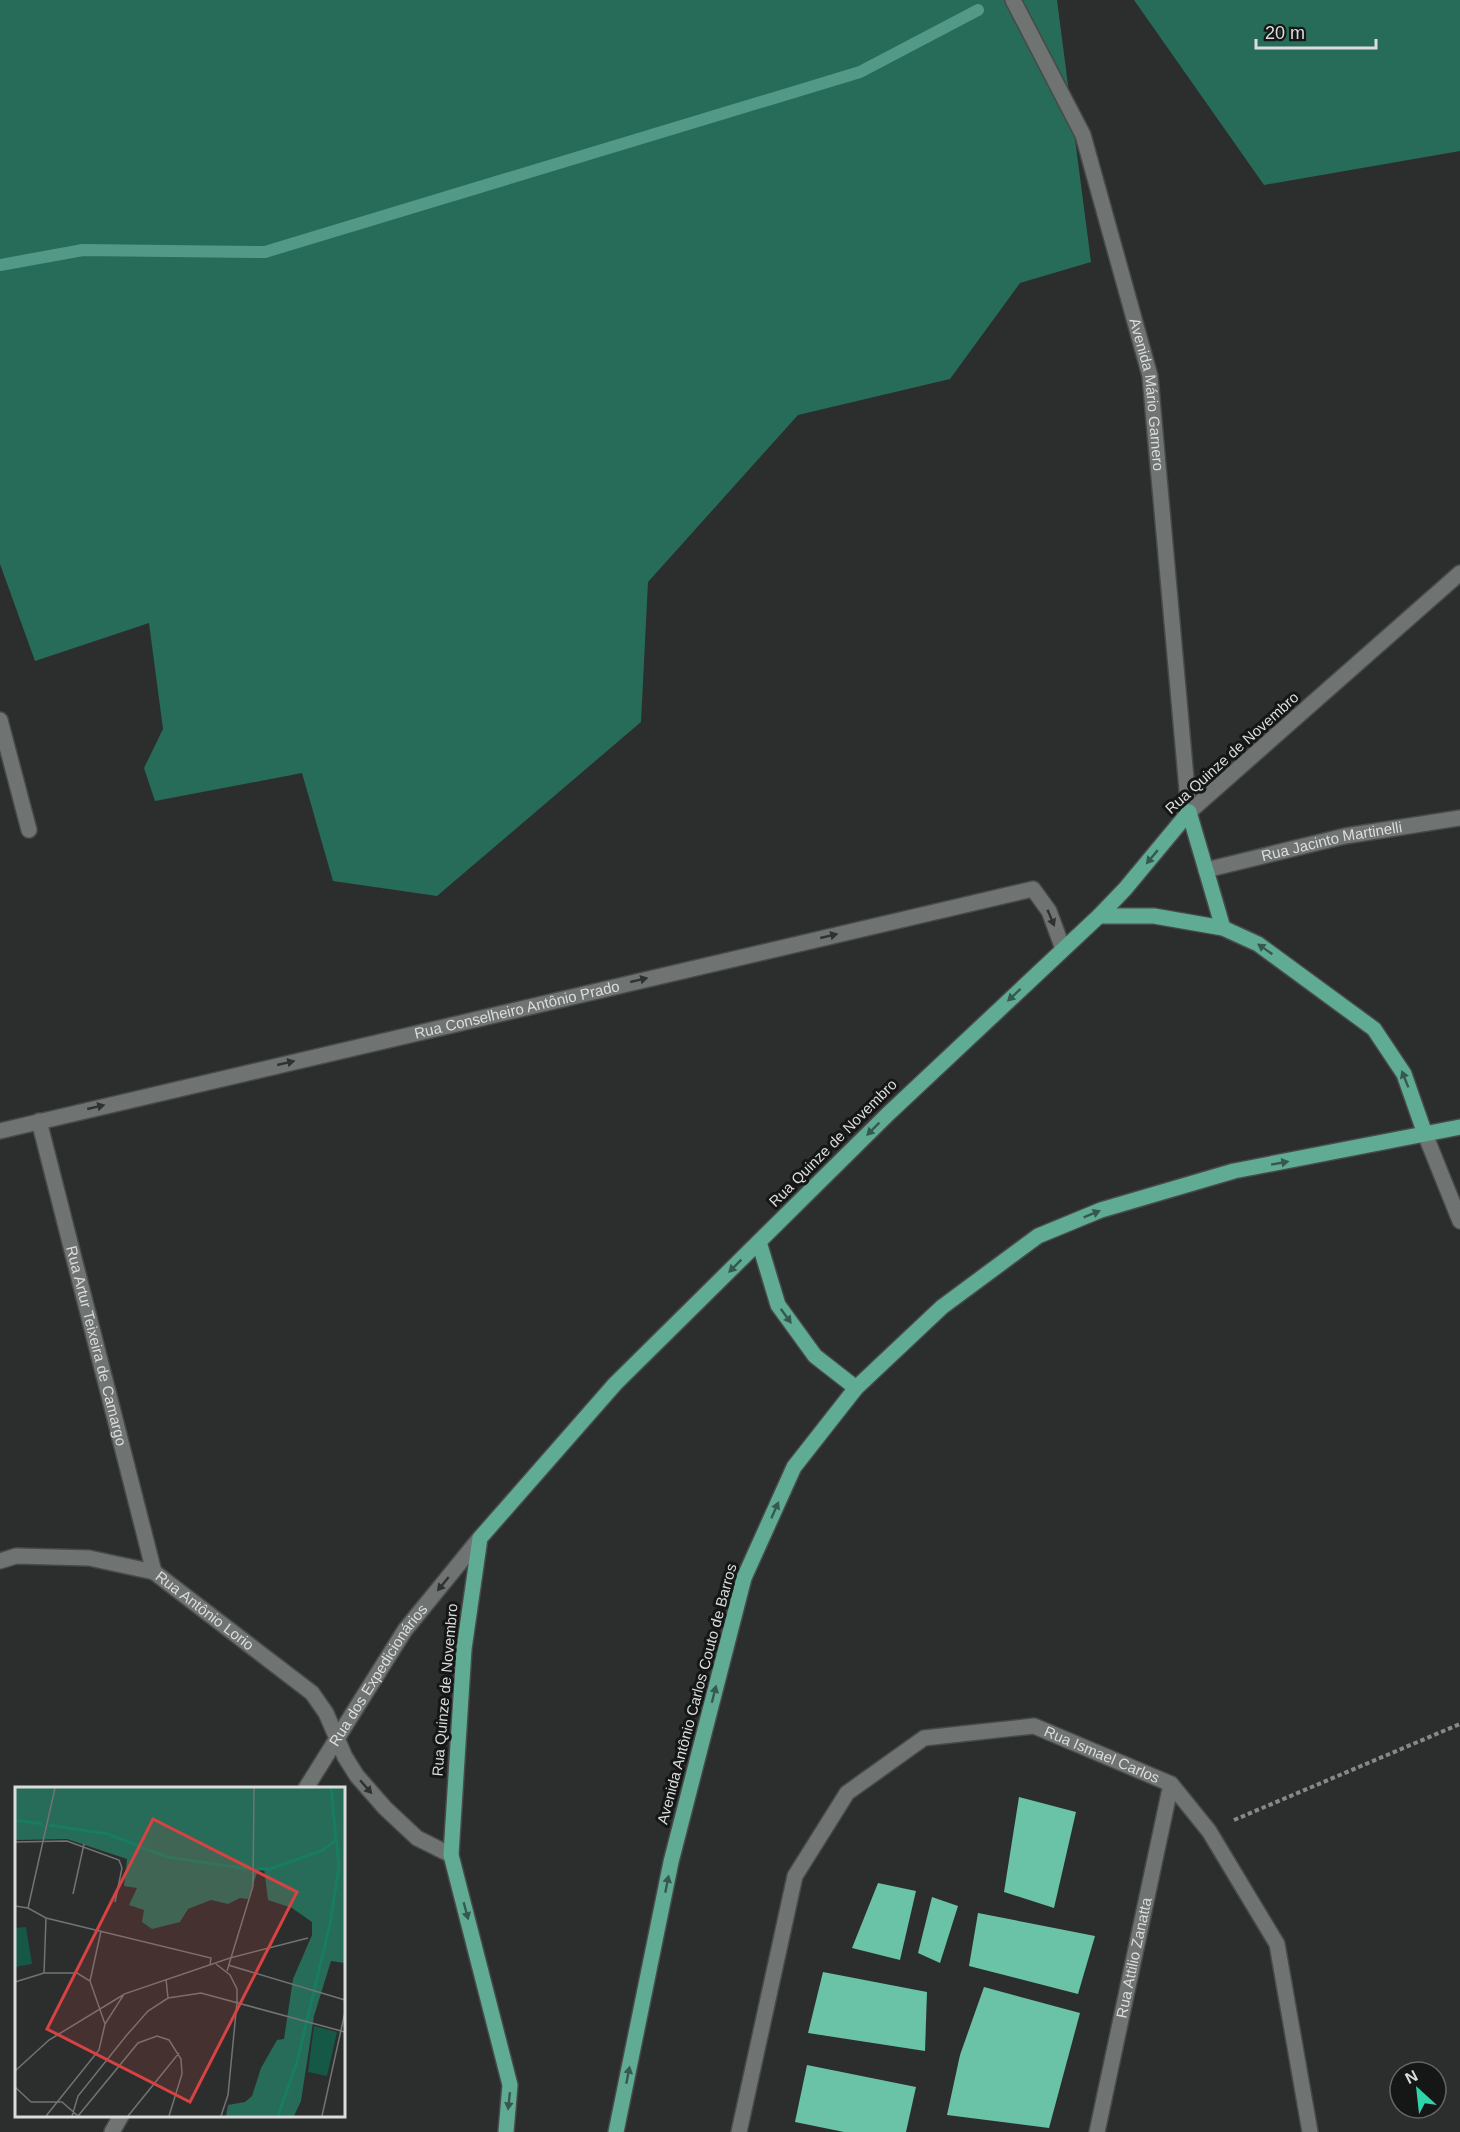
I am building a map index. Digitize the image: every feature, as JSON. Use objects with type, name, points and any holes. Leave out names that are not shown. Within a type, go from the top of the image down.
[{"type":"main road","points":[[1189,812],[1224,928]]},
{"type":"main road","name":"Rua Quinze de Novembro","points":[[451,1855],[464,1649],[480,1538],[615,1384],[887,1115],[1099,916],[1125,889],[1189,812]]},
{"type":"main road","points":[[1099,916],[1154,916],[1224,928],[1258,944],[1374,1029],[1404,1074],[1425,1134]]},
{"type":"main road","name":"Avenida Antônio Carlos Couto de Barros","points":[[616,2132],[671,1862],[744,1578],[794,1467],[856,1389],[942,1306],[1038,1236],[1101,1210],[1234,1171],[1460,1127]]},
{"type":"main road","points":[[759,1242],[778,1305],[815,1356],[856,1389]]},
{"type":"main road","points":[[451,1855],[510,2085],[506,2132]]},
{"type":"street","name":"Avenida Mário Garnero","points":[[1013,0],[1083,135],[1150,376],[1189,812]]},
{"type":"street","name":"Rua Quinze de Novembro","points":[[1189,812],[1460,573]]},
{"type":"street","points":[[0,720],[29,830]]},
{"type":"street","name":"Rua Jacinto Martinelli","points":[[1206,870],[1345,836],[1460,818]]},
{"type":"street","name":"Rua Conselheiro Antônio Prado","points":[[0,1131],[1033,889],[1049,911],[1063,949]]},
{"type":"street","name":"Rua Artur Teixeira de Camargo","points":[[39,1121],[154,1572]]},
{"type":"street","points":[[1425,1134],[1460,1221]]},
{"type":"street","name":"Rua dos Expedicionários","points":[[307,1787],[405,1630],[480,1538]]},
{"type":"street","name":"Rua Antônio Lorio","points":[[0,1562],[16,1556],[89,1558],[154,1572],[312,1693],[326,1713],[345,1757],[357,1776],[385,1808],[417,1838],[451,1855]]},
{"type":"street","name":"Rua Ismael Carlos","points":[[739,2132],[795,1876],[847,1793],[924,1738],[1034,1726],[1171,1784],[1209,1831],[1277,1944],[1310,2132]]},
{"type":"street","name":"Rua Attilio Zanatta","points":[[1097,2132],[1171,1784]]},
{"type":"street","points":[[112,2132],[120,2117]]},
{"type":"path","points":[[1209,1831],[1460,1724]]},
{"type":"green space","points":[[0,0],[1057,0],[1091,262],[1020,283],[950,379],[798,415],[648,582],[641,722],[437,896],[333,881],[302,773],[155,801],[144,768],[163,729],[149,623],[35,661],[0,564]]},
{"type":"green space","points":[[1134,0],[1460,0],[1460,151],[1264,185]]},
{"type":"building","points":[[1019,1797],[1076,1812],[1054,1908],[1004,1892]]},
{"type":"building","points":[[878,1883],[916,1891],[900,1960],[852,1948]]},
{"type":"building","points":[[932,1897],[958,1906],[940,1963],[918,1953]]},
{"type":"building","points":[[978,1913],[1095,1936],[1078,1994],[969,1966]]},
{"type":"building","points":[[823,1972],[927,1992],[925,2051],[808,2033]]},
{"type":"building","points":[[984,1987],[1080,2013],[1049,2128],[947,2115],[960,2055]]},
{"type":"building","points":[[807,2065],[916,2087],[906,2132],[844,2132],[795,2122]]},
{"type":"waterway","points":[[0,265],[83,250],[265,252],[860,72],[978,10]]}]
